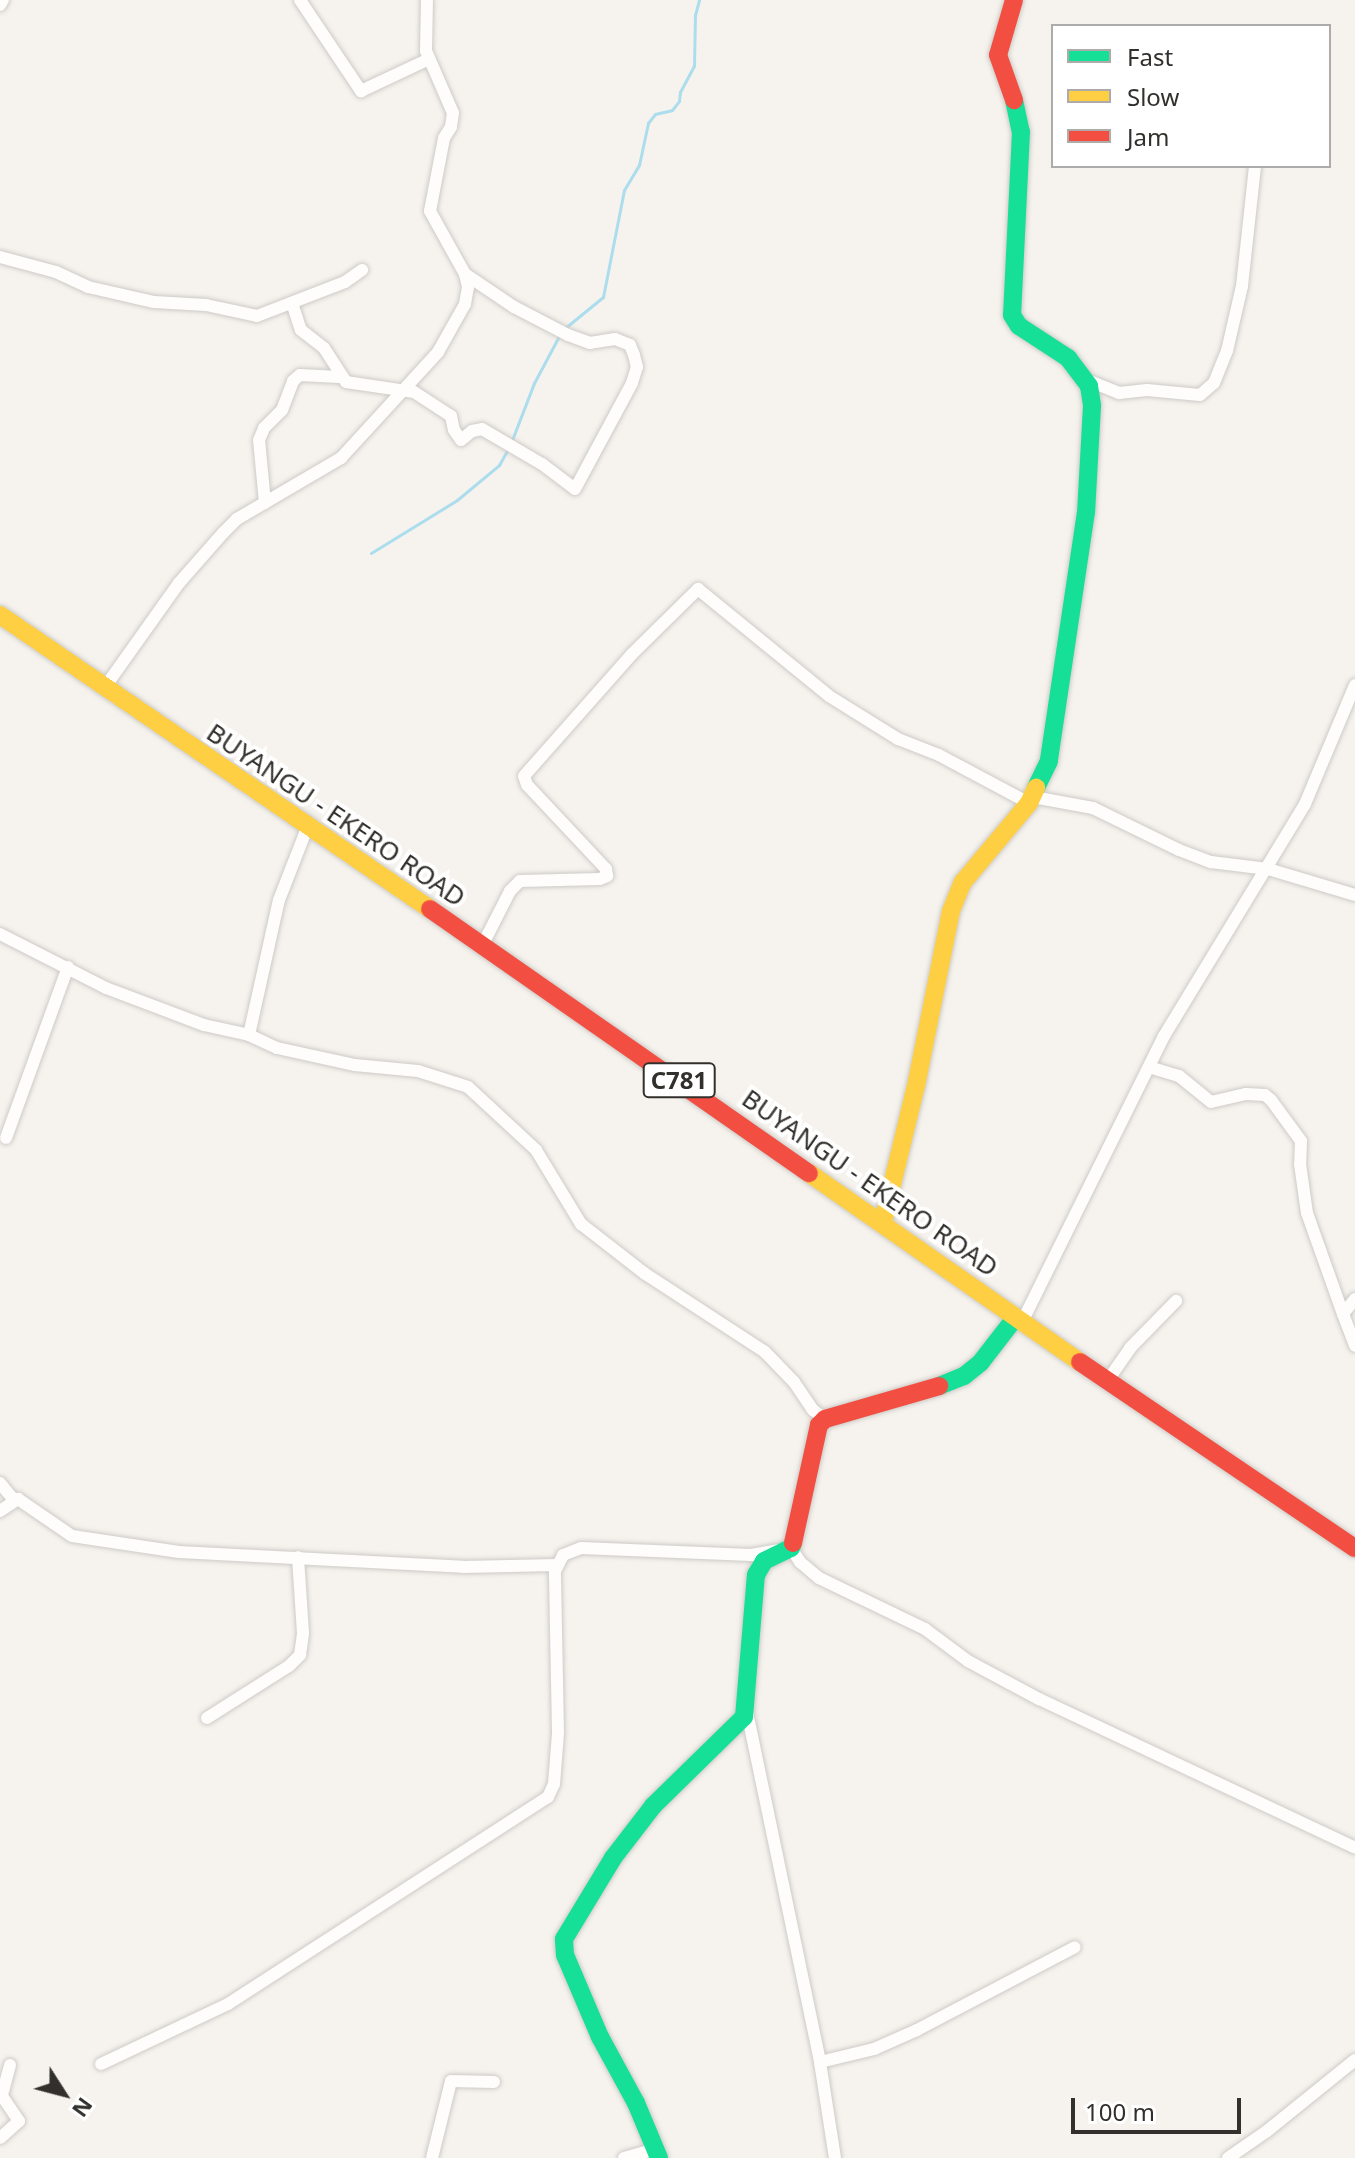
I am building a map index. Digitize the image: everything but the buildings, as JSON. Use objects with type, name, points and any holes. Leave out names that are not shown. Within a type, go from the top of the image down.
[{"type":"street","points":[[300,0],[361,91],[429,59]]},
{"type":"street","points":[[105,687],[179,583],[237,519],[341,458],[449,336],[467,300],[465,274],[430,211],[453,113],[424,44],[427,0]]},
{"type":"street","points":[[883,1222],[920,1066],[951,911],[968,875],[1031,800],[1049,761],[1086,512],[1092,406],[1084,378],[1068,358],[1012,319],[1021,132],[1020,115],[998,55],[1014,0]]},
{"type":"street","points":[[1084,378],[1119,393],[1147,390],[1200,395],[1214,383],[1227,351],[1242,286],[1255,168]]},
{"type":"street","points":[[0,257],[56,272],[88,287],[154,302],[206,305],[257,316],[345,282],[362,270]]},
{"type":"street","points":[[265,503],[259,440],[264,428],[282,410],[293,381],[300,375],[339,377],[352,384],[404,389],[444,409],[451,416],[454,430],[461,440],[472,431],[482,429],[542,464],[575,489],[632,383],[637,367],[630,345],[615,339],[590,343],[568,335],[514,307],[465,274]]},
{"type":"street","points":[[292,303],[301,330],[324,348],[339,377]]},
{"type":"street","points":[[482,946],[510,891],[520,881],[600,879],[607,876],[606,869],[527,785],[524,776],[632,654],[698,589],[829,696],[898,739],[1031,800],[1093,808],[1179,850],[1211,862],[1268,869],[1355,895]]},
{"type":"street","name":"BUYANGU - EKERO ROAD","points":[[0,615],[883,1222],[1019,1320],[1355,1548]]},
{"type":"street","points":[[835,2158],[820,2062],[747,1712],[758,1568],[768,1558],[791,1548],[802,1513],[816,1430],[825,1419],[931,1390],[964,1376],[1019,1320],[1149,1067],[1212,955],[1268,869],[1305,804],[1355,685]]},
{"type":"street","points":[[249,1035],[279,900],[307,828]]},
{"type":"street","points":[[0,934],[106,988],[204,1025],[249,1035],[277,1048],[355,1065],[418,1071],[468,1087],[536,1150],[568,1207],[599,1241],[765,1352],[786,1372],[813,1410],[825,1419]]},
{"type":"street","points":[[6,1138],[68,967]]},
{"type":"street","points":[[1149,1067],[1179,1076],[1211,1102],[1246,1094],[1265,1095],[1271,1100],[1301,1141],[1300,1164],[1307,1213],[1355,1346]]},
{"type":"street","points":[[1343,1314],[1355,1299]]},
{"type":"street","points":[[1108,1380],[1130,1348],[1176,1301]]},
{"type":"street","points":[[0,1483],[14,1500],[28,1504],[67,1534],[94,1541],[179,1552],[463,1567],[557,1565]]},
{"type":"street","points":[[0,1511],[14,1500]]},
{"type":"street","points":[[101,2064],[228,2004],[548,1797],[554,1784],[558,1733],[557,1565],[563,1555],[581,1548],[751,1555],[791,1548]]},
{"type":"street","points":[[791,1548],[800,1562],[819,1578],[925,1629],[979,1667],[1355,1848]]},
{"type":"street","points":[[207,1718],[289,1666],[300,1655],[303,1633],[298,1557]]},
{"type":"street","points":[[624,2158],[657,2154],[636,2103],[600,2037],[563,1944],[613,1858],[653,1806],[747,1712]]},
{"type":"street","points":[[820,2062],[874,2049],[917,2030],[1075,1947]]},
{"type":"street","points":[[1228,2158],[1267,2131],[1355,2060]]},
{"type":"street","points":[[0,2138],[19,2121],[1,2094],[10,2065]]},
{"type":"street","points":[[432,2158],[451,2081],[494,2082]]},
{"type":"waterway","points":[[565,328],[603,297],[624,190],[639,165],[648,123],[655,114],[672,110],[694,66],[695,15],[699,0]]},
{"type":"waterway","points":[[512,440],[534,383],[560,334]]},
{"type":"waterway","points":[[371,553],[457,500],[499,465],[509,447]]},
{"type":"traffic: fast","points":[[1014,100],[1021,132],[1012,315],[1019,326],[1068,358],[1089,386],[1092,406],[1086,512],[1049,761],[1036,788]]},
{"type":"traffic: fast","points":[[939,1386],[964,1376],[981,1362],[1015,1318]]},
{"type":"traffic: fast","points":[[659,2158],[636,2103],[600,2037],[565,1955],[564,1939],[613,1858],[653,1806],[744,1717],[756,1575],[764,1561],[791,1548],[793,1543]]},
{"type":"traffic: slow","points":[[0,615],[430,909]]},
{"type":"traffic: slow","points":[[883,1222],[917,1081],[951,911],[963,882],[1029,803],[1036,788]]},
{"type":"traffic: slow","points":[[809,1173],[1080,1362]]},
{"type":"traffic: jam","points":[[1014,0],[998,55],[1014,100]]},
{"type":"traffic: jam","points":[[430,909],[809,1173]]},
{"type":"traffic: jam","points":[[1080,1362],[1355,1548]]},
{"type":"traffic: jam","points":[[793,1543],[819,1425],[825,1419],[939,1386]]}]
